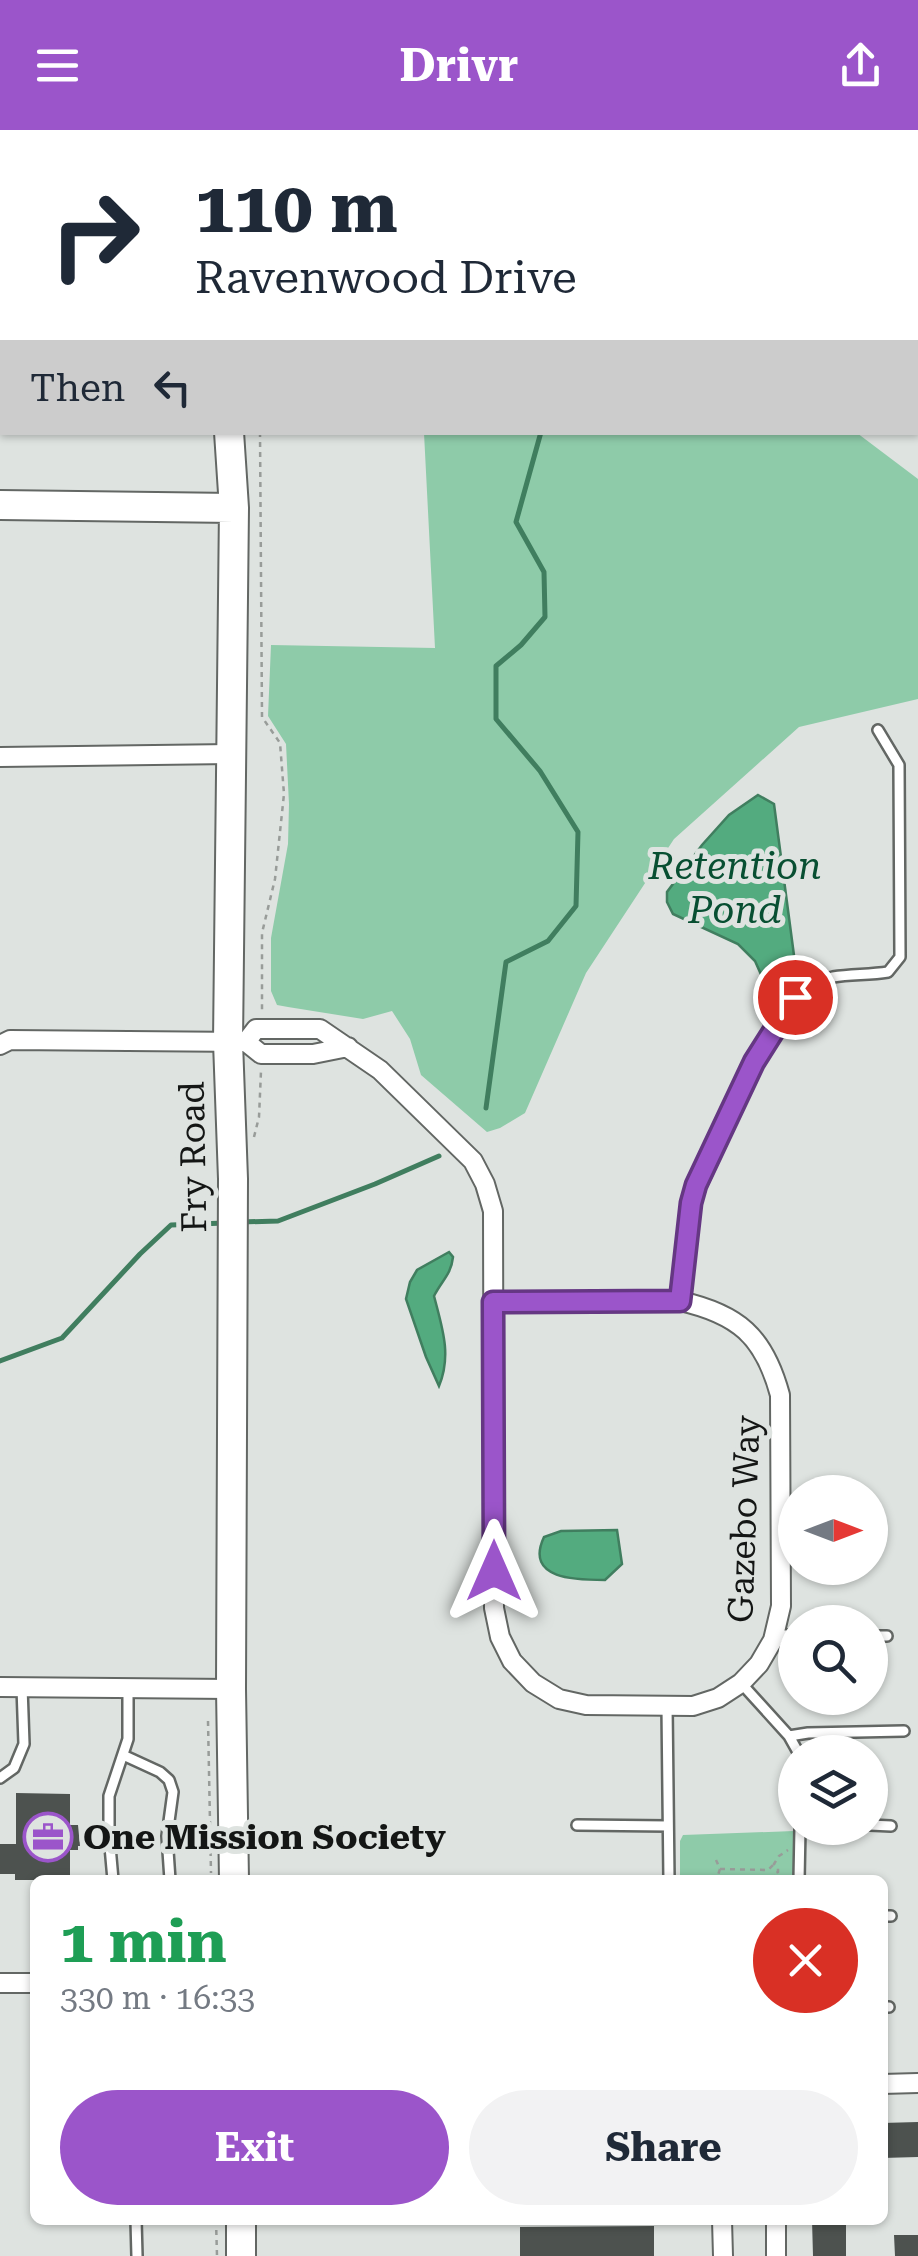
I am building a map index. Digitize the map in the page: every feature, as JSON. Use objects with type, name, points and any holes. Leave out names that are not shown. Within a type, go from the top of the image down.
[{"type":"street","name":"Fry Road","points":[[229,435],[234,508],[230,754],[237,1042],[233,1179],[234,1875]]},
{"type":"street","points":[[0,505],[234,508]]},
{"type":"street","points":[[0,757],[230,754]]},
{"type":"street","points":[[237,1042],[256,1029],[320,1030],[380,1070],[473,1161],[493,1211],[493,1302]]},
{"type":"street","points":[[0,1045],[10,1040],[237,1042],[261,1054],[313,1054],[348,1047]]},
{"type":"street","points":[[680,1301],[696,1185],[754,1062]]},
{"type":"street","name":"Gazebo Way","points":[[680,1301],[709,1307],[736,1321],[758,1342],[780,1394],[781,1606],[774,1635],[759,1664],[742,1683],[718,1698],[693,1706],[586,1705],[559,1699],[533,1683],[512,1661],[500,1636],[494,1608],[493,1302],[680,1301]]},
{"type":"street","points":[[0,1687],[232,1688]]},
{"type":"street","points":[[0,1983],[30,1983]]},
{"type":"street","points":[[888,2084],[918,2083]]},
{"type":"street","points":[[241,2225],[242,2256]]},
{"type":"street","points":[[722,2225],[722,2256]]},
{"type":"street","points":[[776,2225],[776,2256]]},
{"type":"lane","points":[[754,1062],[795,997],[829,978],[888,972],[900,957],[899,765],[878,730]]},
{"type":"lane","points":[[742,1683],[788,1735]]},
{"type":"lane","points":[[0,1778],[14,1768],[24,1744],[22,1687]]},
{"type":"lane","points":[[112,1875],[109,1796],[128,1739],[128,1688]]},
{"type":"lane","points":[[667,1706],[669,1875]]},
{"type":"lane","points":[[794,1735],[904,1731]]},
{"type":"lane","points":[[123,1755],[169,1780],[173,1792],[166,1836],[170,1875]]},
{"type":"lane","points":[[578,1825],[668,1826]]},
{"type":"lane","points":[[799,1875],[800,1848]]},
{"type":"lane","points":[[136,2225],[137,2256]]},
{"type":"path","points":[[260,435],[262,718],[280,742],[284,794],[275,880],[262,933],[262,1029]]},
{"type":"path","points":[[253,1140],[259,1117],[261,1054]]},
{"type":"path","points":[[770,1869],[784,1851],[800,1848]]},
{"type":"path","points":[[716,1860],[718,1875]]},
{"type":"path","points":[[770,1869],[774,1874],[778,1872],[774,1864]]},
{"type":"path","points":[[720,1869],[770,1869]]},
{"type":"path","points":[[216,2225],[217,2256]]},
{"type":"shaded area","points":[[424,435],[860,435],[918,479],[918,699],[799,727],[674,839],[586,973],[525,1113],[487,1132],[421,1075],[410,1039],[392,1011],[363,1019],[288,1007],[277,1005],[271,991],[271,938],[288,844],[289,804],[286,744],[268,716],[271,645],[435,648]]},
{"type":"shaded area","points":[[778,1832],[778,1845],[794,1845],[794,1875],[680,1875],[683,1835]]},
{"type":"water","name":"Retention Pond","points":[[758,795],[774,804],[795,963],[779,988],[768,990],[755,961],[738,944],[673,914],[667,902],[667,892],[702,845],[729,815]]},
{"type":"water","points":[[449,1252],[453,1257],[450,1268],[434,1296],[445,1352],[439,1386],[406,1299],[417,1270]]},
{"type":"water","points":[[617,1530],[622,1564],[605,1580],[556,1575],[541,1562],[544,1537],[561,1531]]},
{"type":"building","name":"One Mission Society","points":[[16,1793],[70,1794],[70,1825],[78,1825],[80,1846],[70,1850],[70,1875],[30,1875],[30,1880],[15,1880],[15,1874],[0,1874],[0,1844],[16,1844]]},
{"type":"building","points":[[918,2122],[918,2157],[888,2158],[888,2123]]},
{"type":"building","points":[[812,2225],[846,2225],[846,2256],[813,2256]]},
{"type":"building","points":[[654,2226],[654,2256],[520,2256],[520,2227]]},
{"type":"building","points":[[894,2235],[918,2235],[918,2256],[895,2256]]},
{"type":"waterway","points":[[486,1108],[506,962],[548,941],[576,906],[578,832],[540,771],[496,719],[496,666],[545,617],[544,572],[516,522],[540,435]]},
{"type":"waterway","points":[[241,1222],[278,1221],[439,1156]]},
{"type":"waterway","points":[[0,1361],[62,1338],[171,1225],[225,1223]]},
{"type":"place","name":"One Mission Society","points":[[48,1837]]},
{"type":"route","points":[[494,1571],[493,1302],[680,1301],[696,1185],[754,1062],[795,997]]}]
